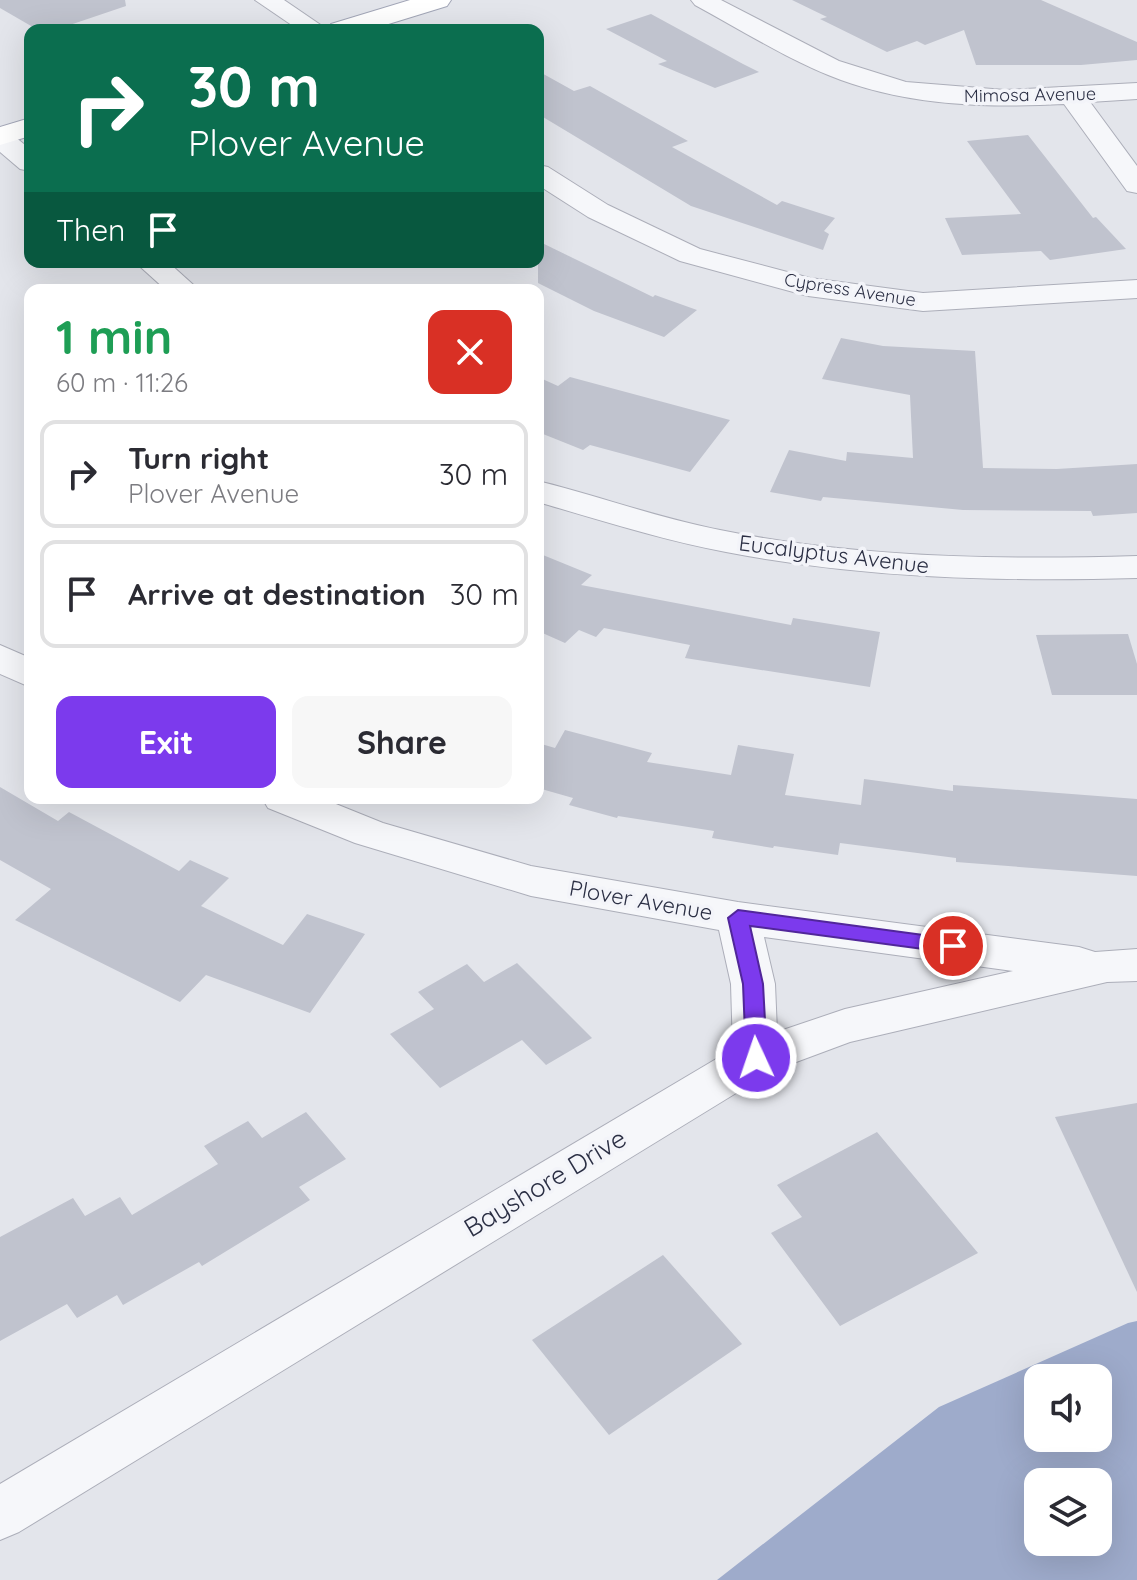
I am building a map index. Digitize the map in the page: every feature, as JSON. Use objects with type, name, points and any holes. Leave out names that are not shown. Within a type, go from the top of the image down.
[{"type":"main road","points":[[360,24],[438,0]]},
{"type":"main road","points":[[0,137],[24,129]]},
{"type":"street","points":[[267,0],[306,24]]},
{"type":"street","name":"Mimosa Avenue","points":[[703,0],[833,67],[874,82],[958,96],[1072,96],[1137,91]]},
{"type":"street","points":[[1072,96],[1137,185]]},
{"type":"street","points":[[0,137],[24,158]]},
{"type":"street","name":"Cypress Avenue","points":[[544,177],[598,211],[690,255],[808,287],[923,302],[1137,289]]},
{"type":"street","points":[[157,268],[177,284]]},
{"type":"street","name":"Eucalyptus Avenue","points":[[544,493],[650,524],[749,546],[936,566],[1037,571],[1137,567]]},
{"type":"street","points":[[0,657],[24,671]]},
{"type":"street","name":"Plover Avenue","points":[[297,804],[369,833],[531,881],[738,918],[1122,966]]},
{"type":"street","points":[[738,918],[753,984],[756,1058]]},
{"type":"street","name":"Bayshore Drive","points":[[0,1514],[756,1058],[845,1026],[1122,966]]},
{"type":"water","points":[[1137,1321],[1137,1580],[717,1580],[939,1407],[1024,1369],[1024,1452],[1112,1452],[1112,1364],[1036,1364]]},
{"type":"building","points":[[0,0],[125,0],[126,6],[73,24],[28,24],[0,8]]},
{"type":"building","points":[[792,0],[1041,0],[1137,42],[1137,60],[1081,65],[976,65],[964,30],[925,45],[917,41],[887,52],[820,19],[827,17]]},
{"type":"building","points":[[651,14],[759,72],[715,88],[658,64],[667,61],[606,29]]},
{"type":"building","points":[[544,74],[574,91],[590,86],[688,141],[672,147],[777,205],[782,201],[835,218],[824,231],[829,234],[823,250],[691,206],[544,118]]},
{"type":"building","points":[[1028,135],[1093,218],[1096,217],[1126,249],[1050,260],[1041,251],[962,255],[945,218],[1021,214],[967,141]]},
{"type":"building","points":[[544,244],[653,297],[655,295],[697,310],[664,337],[594,311],[538,283],[538,268],[544,268]]},
{"type":"building","points":[[841,338],[883,346],[975,351],[983,468],[1057,469],[1137,464],[1137,513],[1093,516],[1091,511],[963,510],[823,497],[821,501],[770,492],[789,450],[846,461],[847,452],[913,458],[910,395],[822,379]]},
{"type":"building","points":[[570,377],[730,420],[690,472],[590,445],[583,450],[544,434],[544,380],[558,386]]},
{"type":"building","points":[[544,555],[592,575],[581,585],[791,625],[793,618],[880,632],[870,687],[685,658],[690,645],[604,628],[596,637],[579,630],[565,643],[544,634]]},
{"type":"building","points":[[1128,634],[1137,664],[1137,695],[1052,695],[1036,635]]},
{"type":"building","points":[[565,730],[652,753],[647,762],[731,775],[738,745],[794,754],[785,795],[861,805],[864,779],[953,791],[953,785],[1137,799],[1137,876],[956,862],[956,858],[840,843],[838,855],[773,848],[712,838],[714,831],[617,818],[569,805],[573,798],[544,790],[544,745],[555,748]]},
{"type":"building","points":[[0,787],[24,804],[58,821],[69,812],[179,871],[190,860],[229,878],[201,906],[283,945],[307,914],[365,934],[310,1013],[206,975],[180,1002],[15,920],[51,889],[0,860]]},
{"type":"building","points":[[517,963],[592,1038],[546,1065],[522,1040],[440,1088],[390,1034],[434,1009],[418,992],[467,964],[484,982]]},
{"type":"building","points":[[1137,1103],[1137,1292],[1055,1117]]},
{"type":"building","points":[[306,1112],[346,1159],[299,1187],[310,1200],[202,1266],[199,1262],[123,1305],[117,1295],[77,1318],[67,1304],[0,1341],[0,1237],[73,1198],[85,1216],[120,1197],[132,1215],[218,1164],[204,1146],[248,1121],[262,1138]]},
{"type":"building","points":[[877,1132],[978,1253],[840,1326],[771,1233],[802,1217],[777,1185]]},
{"type":"building","points":[[663,1255],[742,1344],[609,1435],[532,1340]]},
{"type":"route","points":[[756,1058],[753,984],[738,918],[953,946]]}]
